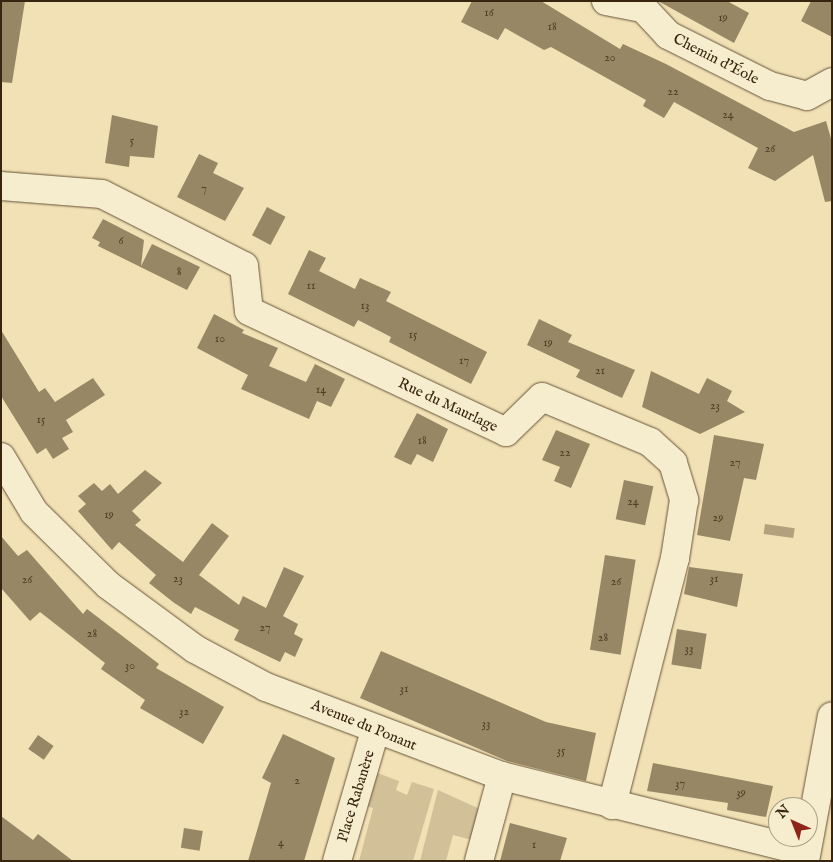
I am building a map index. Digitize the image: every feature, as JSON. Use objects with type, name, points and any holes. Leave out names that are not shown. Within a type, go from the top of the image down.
[{"type":"street","name":"Chemin d'Éole","points":[[606,1],[643,8],[668,35],[770,86],[807,96],[832,82]]},
{"type":"street","name":"Rue du Maurlage","points":[[1,186],[102,194],[244,266],[249,311],[506,432],[542,397],[650,442],[673,463],[684,500],[675,558],[612,805]]},
{"type":"street","name":"Avenue du Ponant","points":[[1,457],[34,512],[108,585],[195,649],[266,687],[376,731],[502,776],[805,856]]},
{"type":"street","points":[[805,856],[832,716]]},
{"type":"street","name":"Place Rabanère","points":[[337,861],[376,731]]},
{"type":"street","points":[[479,861],[502,776]]},
{"type":"shaded area","points":[[765,524],[795,528],[793,538],[764,534]]},
{"type":"shaded area","points":[[364,768],[399,781],[396,790],[407,795],[412,782],[434,789],[413,861],[359,861],[373,808],[355,803]]},
{"type":"shaded area","points":[[438,790],[480,809],[472,840],[453,835],[446,861],[420,861]]},
{"type":"building","points":[[1,1],[25,1],[12,83],[1,82]]},
{"type":"building","points":[[472,1],[541,1],[620,49],[623,44],[666,64],[794,132],[826,121],[832,142],[832,201],[825,202],[813,155],[775,181],[748,168],[758,148],[674,102],[664,118],[643,106],[646,100],[551,47],[544,50],[505,28],[498,40],[461,22]]},
{"type":"building","points":[[658,1],[727,1],[749,13],[734,43]]},
{"type":"building","points":[[811,1],[832,1],[832,37],[801,21]]},
{"type":"building","points":[[112,115],[158,126],[154,158],[130,156],[129,167],[105,163]]},
{"type":"building","points":[[199,154],[218,163],[213,173],[244,188],[225,221],[177,197]]},
{"type":"building","points":[[267,207],[286,217],[271,245],[252,235]]},
{"type":"building","points":[[103,219],[144,240],[141,266],[152,244],[200,267],[187,290],[98,246],[100,242],[92,238]]},
{"type":"building","points":[[309,250],[326,258],[319,271],[355,289],[360,278],[391,292],[386,301],[487,352],[471,384],[389,342],[391,337],[358,320],[354,327],[288,294]]},
{"type":"building","points":[[214,314],[244,330],[242,333],[278,348],[269,366],[306,382],[315,364],[345,379],[331,407],[317,401],[309,419],[241,389],[248,375],[197,348]]},
{"type":"building","points":[[539,319],[572,335],[568,342],[635,370],[622,398],[576,377],[580,370],[527,345]]},
{"type":"building","points":[[1,330],[39,392],[45,388],[55,402],[93,378],[105,395],[66,420],[73,432],[62,438],[69,449],[53,459],[46,448],[37,454],[1,396]]},
{"type":"building","points":[[651,371],[699,394],[707,378],[732,391],[727,401],[745,412],[700,434],[642,407]]},
{"type":"building","points":[[417,413],[448,429],[433,462],[417,454],[411,465],[394,457]]},
{"type":"building","points":[[556,430],[590,444],[571,488],[554,481],[560,467],[542,460]]},
{"type":"building","points":[[714,435],[764,444],[756,480],[744,478],[730,541],[697,535]]},
{"type":"building","points":[[145,470],[162,483],[132,511],[141,520],[135,525],[183,562],[212,523],[229,536],[199,575],[239,605],[243,596],[266,608],[284,567],[304,576],[283,616],[298,624],[294,634],[303,639],[295,657],[285,652],[280,662],[234,640],[239,630],[195,607],[191,614],[173,602],[149,583],[156,575],[119,542],[112,550],[78,511],[86,504],[78,496],[94,483],[102,491],[110,484],[118,494]]},
{"type":"building","points":[[624,480],[653,486],[645,525],[616,519]]},
{"type":"building","points":[[1,536],[18,556],[27,550],[83,614],[87,609],[159,664],[156,668],[224,707],[203,744],[140,708],[145,700],[101,669],[105,663],[40,612],[30,621],[1,588]]},
{"type":"building","points":[[605,555],[636,560],[621,655],[590,650]]},
{"type":"building","points":[[689,567],[743,574],[737,607],[684,594]]},
{"type":"building","points":[[677,629],[707,634],[701,669],[671,665]]},
{"type":"building","points":[[381,651],[546,722],[596,733],[586,781],[507,761],[360,698]]},
{"type":"building","points":[[283,734],[335,758],[304,861],[248,861],[271,783],[262,778]]},
{"type":"building","points":[[38,735],[54,746],[44,760],[28,749]]},
{"type":"building","points":[[653,763],[773,786],[771,797],[768,797],[766,817],[727,810],[728,803],[647,791]]},
{"type":"building","points":[[1,816],[33,840],[38,834],[73,861],[1,861]]},
{"type":"building","points":[[510,823],[567,838],[560,861],[500,861]]},
{"type":"building","points":[[184,828],[203,831],[200,851],[181,848]]}]
